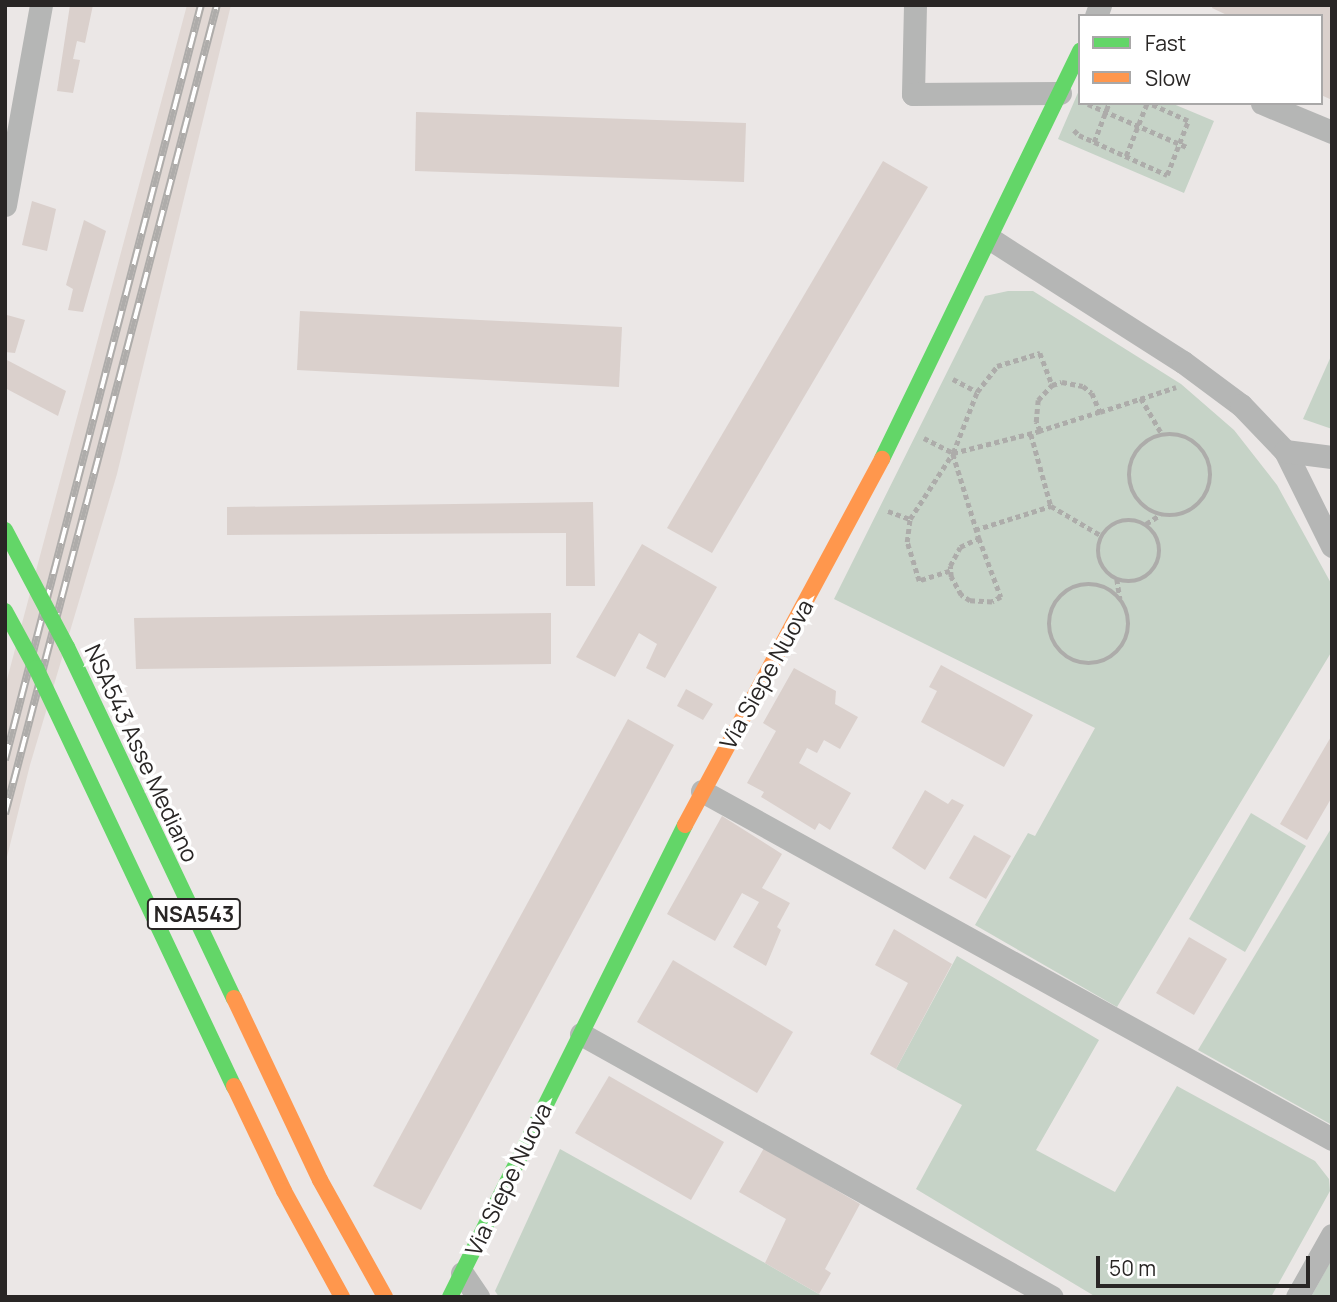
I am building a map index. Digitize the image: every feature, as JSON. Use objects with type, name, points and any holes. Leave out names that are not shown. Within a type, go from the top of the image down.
[{"type":"main road","name":"Via Siepe Nuova","points":[[450,1297],[702,791],[861,500],[992,240],[1078,55]]},
{"type":"main road","name":"NSA543 Asse Mediano","points":[[5,530],[67,647],[320,1180],[385,1297]]},
{"type":"main road","name":"NSA543","points":[[5,611],[36,668],[284,1191],[342,1297]]},
{"type":"street","points":[[5,205],[41,5]]},
{"type":"street","points":[[915,5],[914,94],[1060,93]]},
{"type":"street","points":[[1267,105],[1332,132]]},
{"type":"street","points":[[992,240],[1183,362],[1241,405],[1285,451],[1332,546]]},
{"type":"street","points":[[1285,451],[1332,457]]},
{"type":"street","points":[[702,791],[1332,1139]]},
{"type":"street","points":[[581,1034],[1052,1297]]},
{"type":"street","points":[[1297,1297],[1332,1235]]},
{"type":"street","points":[[462,1273],[478,1297]]},
{"type":"path","points":[[1091,105],[1189,148]]},
{"type":"path","points":[[1094,142],[1108,105]]},
{"type":"path","points":[[1126,156],[1146,105]]},
{"type":"path","points":[[1072,127],[1079,135],[1167,174],[1188,121],[1152,105]]},
{"type":"path","points":[[950,571],[919,581],[907,541],[910,519],[953,453],[977,392],[997,366],[1040,353],[1052,385]]},
{"type":"path","points":[[953,453],[1031,434],[1176,387],[1183,362]]},
{"type":"path","points":[[1040,431],[1035,411],[1038,400],[1052,385],[1073,382],[1083,386],[1092,393],[1100,412]]},
{"type":"path","points":[[1141,398],[1162,434]]},
{"type":"path","points":[[1031,434],[1051,506],[1102,536]]},
{"type":"path","points":[[1162,434],[1188,437],[1198,444],[1211,467],[1207,493],[1194,508],[1175,516],[1161,515],[1137,500],[1129,474],[1131,460],[1138,448],[1149,439],[1162,434]]},
{"type":"path","points":[[953,453],[975,530],[1002,597],[992,602],[970,601],[954,587],[950,571],[960,547],[978,538]]},
{"type":"path","points":[[975,530],[1051,506]]},
{"type":"path","points":[[1146,524],[1161,515]]},
{"type":"path","points":[[1117,579],[1138,580],[1154,569],[1159,561],[1159,540],[1146,524],[1126,519],[1108,528],[1102,536],[1098,556],[1102,566],[1117,579],[1130,623],[1123,647],[1113,657],[1088,665],[1062,655],[1054,645],[1049,618],[1053,604],[1062,594],[1087,584],[1100,585],[1121,599]]},
{"type":"shaded area","points":[[187,5],[231,5],[117,474],[30,765],[5,865],[5,687]]},
{"type":"shaded area","points":[[1078,93],[1078,105],[1176,105],[1214,121],[1184,193],[1058,139]]},
{"type":"shaded area","points":[[1008,291],[1033,291],[1181,384],[1234,430],[1277,485],[1332,585],[1332,651],[1117,1007],[975,925],[1028,833],[1035,836],[1095,728],[834,599],[985,296]]},
{"type":"shaded area","points":[[1332,354],[1332,429],[1303,419]]},
{"type":"shaded area","points":[[1251,813],[1306,846],[1245,952],[1189,919]]},
{"type":"shaded area","points":[[1332,827],[1332,1125],[1198,1050]]},
{"type":"shaded area","points":[[957,956],[1099,1040],[1036,1150],[1115,1192],[1177,1086],[1315,1161],[1329,1179],[1330,1191],[1271,1297],[1096,1297],[916,1189],[962,1105],[896,1069]]},
{"type":"shaded area","points":[[560,1149],[824,1297],[499,1297],[495,1291]]},
{"type":"shaded area","points":[[1332,1259],[1332,1297],[1311,1297]]},
{"type":"building","points":[[70,5],[93,5],[85,43],[77,41],[73,59],[80,60],[73,93],[57,91]]},
{"type":"building","points":[[1213,5],[1332,5],[1332,100],[1323,96],[1323,14],[1225,14],[1212,8]]},
{"type":"building","points":[[416,112],[746,123],[744,182],[415,171]]},
{"type":"building","points":[[883,161],[928,187],[712,553],[667,528]]},
{"type":"building","points":[[32,201],[56,209],[47,251],[22,245]]},
{"type":"building","points":[[84,220],[106,231],[83,312],[68,310],[73,289],[66,285]]},
{"type":"building","points":[[300,311],[622,327],[619,387],[297,370]]},
{"type":"building","points":[[7,315],[25,320],[15,353],[5,352]]},
{"type":"building","points":[[5,359],[66,391],[58,416],[5,388]]},
{"type":"building","points":[[593,502],[595,586],[566,586],[566,533],[227,535],[227,507]]},
{"type":"building","points":[[642,544],[717,587],[665,678],[646,668],[657,644],[639,633],[615,677],[576,657]]},
{"type":"building","points":[[551,613],[551,664],[136,669],[134,618]]},
{"type":"building","points":[[941,665],[1033,715],[1004,767],[921,722],[937,691],[929,687]]},
{"type":"building","points":[[794,668],[836,691],[835,704],[858,717],[840,749],[824,740],[817,753],[807,748],[799,763],[851,793],[830,830],[819,823],[815,830],[761,797],[764,792],[747,783],[776,731],[763,723]]},
{"type":"building","points":[[686,689],[713,704],[703,720],[677,706]]},
{"type":"building","points":[[628,719],[674,745],[421,1210],[373,1186]]},
{"type":"building","points":[[1332,735],[1332,797],[1307,840],[1280,824]]},
{"type":"building","points":[[925,790],[948,804],[952,799],[964,805],[925,870],[892,848]]},
{"type":"building","points":[[722,816],[782,854],[762,888],[790,903],[777,927],[781,930],[766,966],[733,947],[759,902],[742,893],[715,941],[667,914]]},
{"type":"building","points":[[974,835],[1011,856],[986,899],[949,878]]},
{"type":"building","points":[[894,929],[952,964],[896,1069],[870,1054],[908,983],[875,965]]},
{"type":"building","points":[[1189,937],[1227,959],[1194,1015],[1156,993]]},
{"type":"building","points":[[673,960],[793,1032],[757,1093],[637,1022]]},
{"type":"building","points":[[609,1076],[724,1142],[691,1200],[575,1133]]},
{"type":"building","points":[[764,1148],[860,1204],[825,1269],[831,1273],[819,1294],[765,1263],[786,1219],[739,1192]]},
{"type":"railway","points":[[5,760],[201,5]]},
{"type":"railway","points":[[5,814],[217,5]]},
{"type":"traffic: fast","points":[[882,459],[1078,55]]},
{"type":"traffic: fast","points":[[5,530],[67,647],[234,998]]},
{"type":"traffic: fast","points":[[5,611],[36,668],[234,1086]]},
{"type":"traffic: fast","points":[[450,1297],[685,825]]},
{"type":"traffic: slow","points":[[685,825],[882,459]]},
{"type":"traffic: slow","points":[[234,998],[320,1180],[385,1297]]},
{"type":"traffic: slow","points":[[234,1086],[284,1191],[342,1297]]}]
